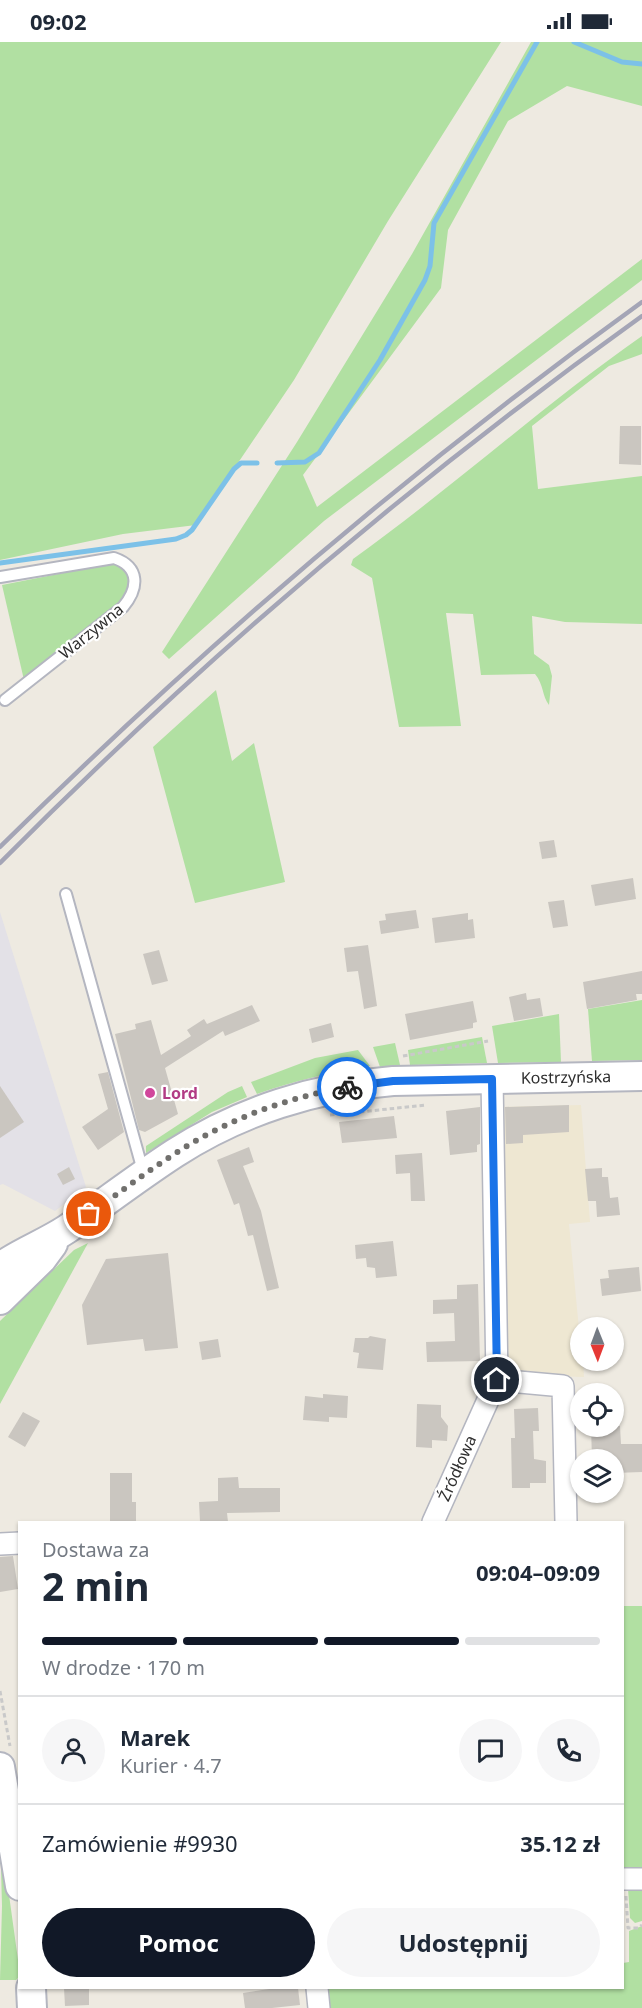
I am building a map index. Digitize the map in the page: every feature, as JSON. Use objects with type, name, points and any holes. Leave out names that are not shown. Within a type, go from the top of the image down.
[{"type":"main road","name":"Kostrzyńska","points":[[0,1267],[62,1233],[175,1153],[241,1118],[317,1092],[386,1081],[642,1076]]},
{"type":"main road","name":"Kostrzyńska","points":[[0,1300],[42,1259],[62,1233]]},
{"type":"main road","points":[[5,1759],[18,1873]]},
{"type":"main road","points":[[31,1989],[32,2008]]},
{"type":"street","name":"Źródłowa","points":[[433,1521],[497,1380],[492,1079]]},
{"type":"street","points":[[497,1380],[563,1386],[566,1521]]},
{"type":"street","points":[[0,1544],[18,1543]]},
{"type":"street","points":[[317,1989],[319,2008]]},
{"type":"lane","name":"Warzywna","points":[[0,577],[114,558],[124,562],[133,573],[136,584],[131,597],[123,607],[5,700]]},
{"type":"lane","points":[[66,894],[144,1175]]},
{"type":"path","points":[[403,1056],[488,1041]]},
{"type":"path","points":[[326,1116],[436,1104]]},
{"type":"path","points":[[0,1691],[5,1759]]},
{"type":"path","points":[[630,1879],[628,1928],[638,1928],[642,1925]]},
{"type":"shaded area","points":[[0,912],[86,1187],[55,1211],[3,1184],[0,1185]]},
{"type":"shaded area","points":[[581,1105],[590,1222],[569,1224],[578,1317],[570,1317],[570,1371],[584,1371],[584,1377],[518,1375],[503,1357],[498,1107]]},
{"type":"green space","points":[[0,42],[501,42],[388,221],[294,380],[196,525],[123,534],[0,560]]},
{"type":"green space","points":[[531,42],[642,42],[642,106],[567,86],[508,121],[448,230],[441,288],[303,475],[317,507],[642,259],[642,280],[324,521],[169,659],[162,652],[297,442],[412,254]]},
{"type":"green space","points":[[642,336],[642,354],[609,366],[532,426],[538,489],[642,476],[642,624],[565,622],[532,616],[534,654],[549,665],[552,676],[549,705],[535,674],[481,675],[473,614],[446,613],[461,726],[399,727],[372,578],[351,565],[353,559],[569,390]]},
{"type":"green space","points":[[114,563],[127,573],[129,589],[123,603],[24,680],[2,585]]},
{"type":"green space","points":[[216,690],[232,761],[254,743],[285,882],[195,903],[153,747]]},
{"type":"green space","points":[[642,1000],[642,1060],[592,1061],[588,1009]]},
{"type":"green space","points":[[559,1014],[561,1062],[498,1063],[492,1026]]},
{"type":"green space","points":[[482,1037],[487,1063],[410,1065],[408,1050]]},
{"type":"green space","points":[[395,1043],[400,1065],[380,1067],[373,1047]]},
{"type":"green space","points":[[358,1050],[370,1066],[313,1077],[257,1094],[251,1082],[315,1058]]},
{"type":"green space","points":[[242,1086],[247,1097],[212,1112],[146,1153],[146,1146],[228,1092]]},
{"type":"green space","points":[[88,1243],[0,1404],[0,1321],[74,1250]]},
{"type":"green space","points":[[624,1606],[642,1606],[642,1867],[624,1867]]},
{"type":"green space","points":[[0,1830],[18,1960],[16,1980],[0,1980],[2,1906]]},
{"type":"green space","points":[[642,1887],[642,1921],[635,1923],[630,1918],[628,1888]]},
{"type":"green space","points":[[642,1926],[642,2008],[330,2008],[327,1989],[624,1989],[624,1963],[629,1962],[629,1931]]},
{"type":"building","points":[[620,426],[641,426],[641,465],[619,464]]},
{"type":"building","points":[[554,840],[557,857],[542,859],[539,842]]},
{"type":"building","points":[[633,878],[636,899],[595,906],[591,885]]},
{"type":"building","points":[[564,900],[568,926],[553,928],[548,902]]},
{"type":"building","points":[[416,910],[419,928],[381,934],[379,921],[386,920],[385,914]]},
{"type":"building","points":[[468,913],[468,920],[473,919],[475,938],[435,943],[432,918]]},
{"type":"building","points":[[368,945],[377,1006],[364,1009],[358,971],[347,972],[344,948]]},
{"type":"building","points":[[159,950],[168,981],[152,985],[143,954]]},
{"type":"building","points":[[642,971],[642,994],[636,994],[637,1000],[587,1009],[583,982]]},
{"type":"building","points":[[526,993],[527,1000],[540,998],[543,1016],[514,1021],[509,997]]},
{"type":"building","points":[[473,1001],[477,1022],[473,1023],[473,1028],[410,1040],[405,1014]]},
{"type":"building","points":[[252,1005],[260,1021],[225,1036],[223,1031],[165,1068],[178,1114],[145,1132],[139,1130],[115,1034],[136,1029],[135,1024],[151,1020],[161,1055],[191,1036],[187,1030],[204,1019],[207,1024]]},
{"type":"building","points":[[331,1023],[334,1037],[312,1043],[309,1029]]},
{"type":"building","points":[[108,1072],[124,1132],[98,1150],[82,1127],[108,1109],[98,1074]]},
{"type":"building","points":[[0,1086],[24,1122],[0,1138]]},
{"type":"building","points":[[569,1105],[569,1132],[523,1135],[523,1143],[506,1144],[505,1107]]},
{"type":"building","points":[[480,1107],[480,1144],[477,1145],[477,1152],[450,1155],[446,1111]]},
{"type":"building","points":[[394,1116],[397,1138],[342,1143],[339,1122]]},
{"type":"building","points":[[249,1147],[254,1162],[243,1166],[261,1211],[279,1288],[267,1291],[253,1235],[248,1236],[239,1203],[234,1205],[217,1160]]},
{"type":"building","points":[[422,1153],[425,1201],[411,1201],[410,1173],[396,1174],[395,1155]]},
{"type":"building","points":[[69,1167],[75,1179],[63,1185],[57,1174]]},
{"type":"building","points":[[602,1168],[602,1177],[608,1177],[610,1198],[618,1197],[620,1215],[597,1217],[596,1201],[588,1201],[585,1169]]},
{"type":"building","points":[[393,1241],[397,1276],[376,1278],[375,1268],[367,1267],[366,1258],[356,1259],[355,1245]]},
{"type":"building","points":[[168,1253],[178,1348],[145,1351],[143,1339],[87,1345],[82,1305],[106,1259]]},
{"type":"building","points":[[639,1267],[641,1291],[602,1296],[600,1279],[609,1278],[608,1270]]},
{"type":"building","points":[[478,1284],[480,1361],[427,1362],[426,1342],[455,1341],[454,1313],[433,1314],[433,1300],[457,1299],[457,1285]]},
{"type":"building","points":[[370,1336],[386,1339],[383,1370],[357,1368],[359,1353],[353,1352],[355,1338]]},
{"type":"building","points":[[218,1339],[221,1357],[202,1360],[199,1342]]},
{"type":"building","points":[[323,1394],[348,1396],[347,1418],[329,1417],[329,1422],[303,1420],[305,1396],[323,1398]]},
{"type":"building","points":[[417,1404],[441,1405],[441,1417],[448,1426],[447,1441],[432,1440],[432,1448],[416,1447]]},
{"type":"building","points":[[538,1408],[539,1431],[533,1431],[534,1459],[546,1461],[546,1483],[530,1483],[530,1488],[512,1488],[511,1438],[515,1438],[514,1409]]},
{"type":"building","points":[[23,1412],[40,1421],[25,1447],[8,1437]]},
{"type":"building","points":[[591,1437],[621,1437],[621,1444],[642,1444],[642,1472],[624,1473],[624,1449],[592,1449]]},
{"type":"building","points":[[110,1473],[132,1473],[132,1502],[136,1502],[136,1521],[110,1521]]},
{"type":"building","points":[[238,1477],[239,1488],[280,1488],[280,1512],[227,1513],[228,1521],[200,1521],[199,1502],[218,1501],[218,1478]]},
{"type":"building","points":[[13,1556],[18,1589],[0,1592],[0,1557]]},
{"type":"building","points":[[64,1989],[89,1989],[89,2005],[65,2006]]},
{"type":"building","points":[[269,1989],[298,1989],[300,2005],[245,2008],[243,1993]]},
{"type":"waterway","points":[[277,463],[305,462],[319,453],[380,360],[425,280],[430,266],[434,223],[537,42]]},
{"type":"waterway","points":[[574,42],[622,62],[642,64]]},
{"type":"waterway","points":[[0,563],[176,539],[192,530],[234,469],[241,463],[257,463]]},
{"type":"railway","points":[[0,847],[152,702],[310,562],[473,429],[642,302]]},
{"type":"railway","points":[[0,863],[152,716],[309,576],[473,443],[642,316]]},
{"type":"way so far","points":[[89,1214],[175,1153],[209,1133],[277,1104],[317,1092],[347,1087]]},
{"type":"place","name":"Lord","points":[[150,1093]]},
{"type":"route","points":[[347,1087],[393,1081],[492,1079],[497,1380]]}]
